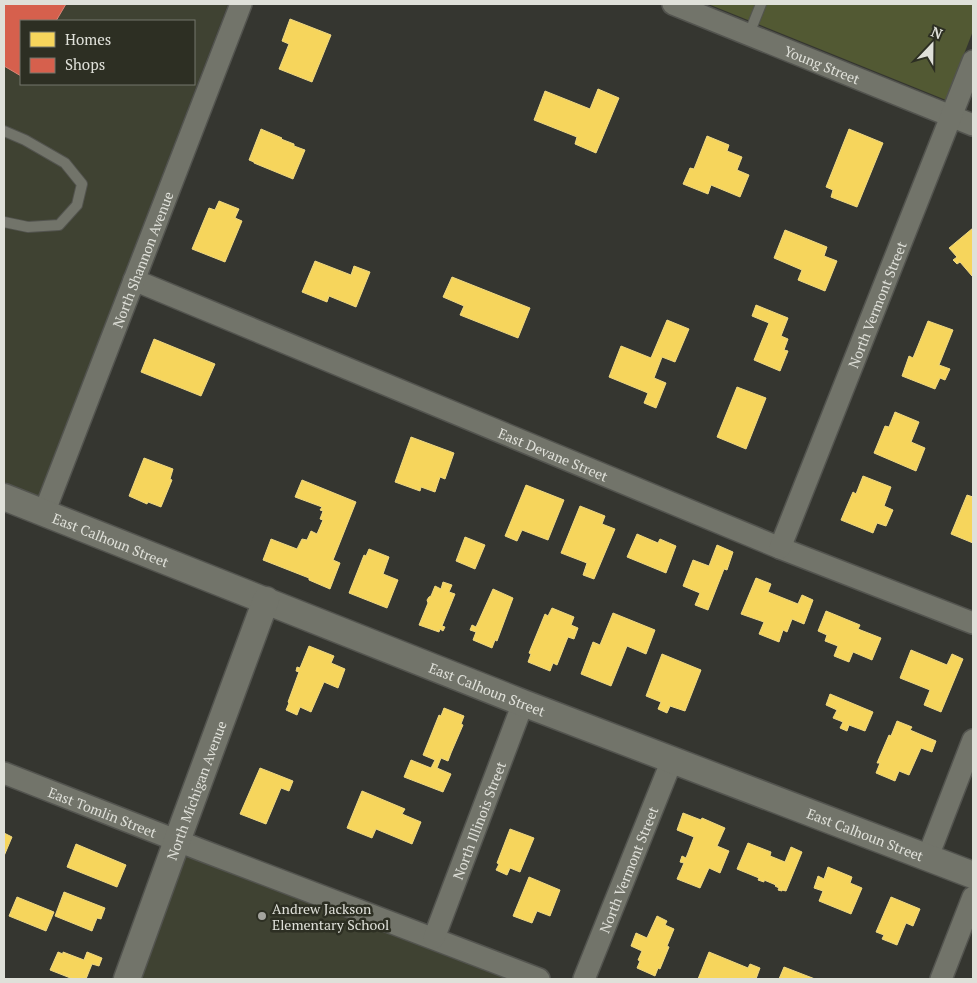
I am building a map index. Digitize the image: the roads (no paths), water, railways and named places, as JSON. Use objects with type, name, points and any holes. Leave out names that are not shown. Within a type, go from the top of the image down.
[{"type":"street","name":"North Shannon Avenue","points":[[44,513],[241,4]]},
{"type":"street","name":"Young Street","points":[[673,4],[973,124]]},
{"type":"street","name":"North Vermont Street","points":[[780,548],[973,61]]},
{"type":"street","name":"East Devane Street","points":[[134,280],[780,548],[973,623]]},
{"type":"street","name":"East Calhoun Street","points":[[4,497],[523,703],[973,875]]},
{"type":"street","name":"North Michigan Avenue","points":[[127,979],[266,600]]},
{"type":"street","name":"North Illinois Street","points":[[434,938],[523,703]]},
{"type":"street","points":[[927,858],[973,740]]},
{"type":"street","name":"North Vermont Street","points":[[584,979],[672,760]]},
{"type":"street","name":"East Tomlin Street","points":[[4,773],[539,979]]},
{"type":"street","points":[[942,979],[973,897]]},
{"type":"lane","points":[[748,34],[761,4]]},
{"type":"lane","points":[[4,131],[25,140],[66,164],[82,184],[76,205],[59,224],[28,227],[4,222]]},
{"type":"place","name":"Andrew Jackson Elementary School","points":[[262,916]]}]
